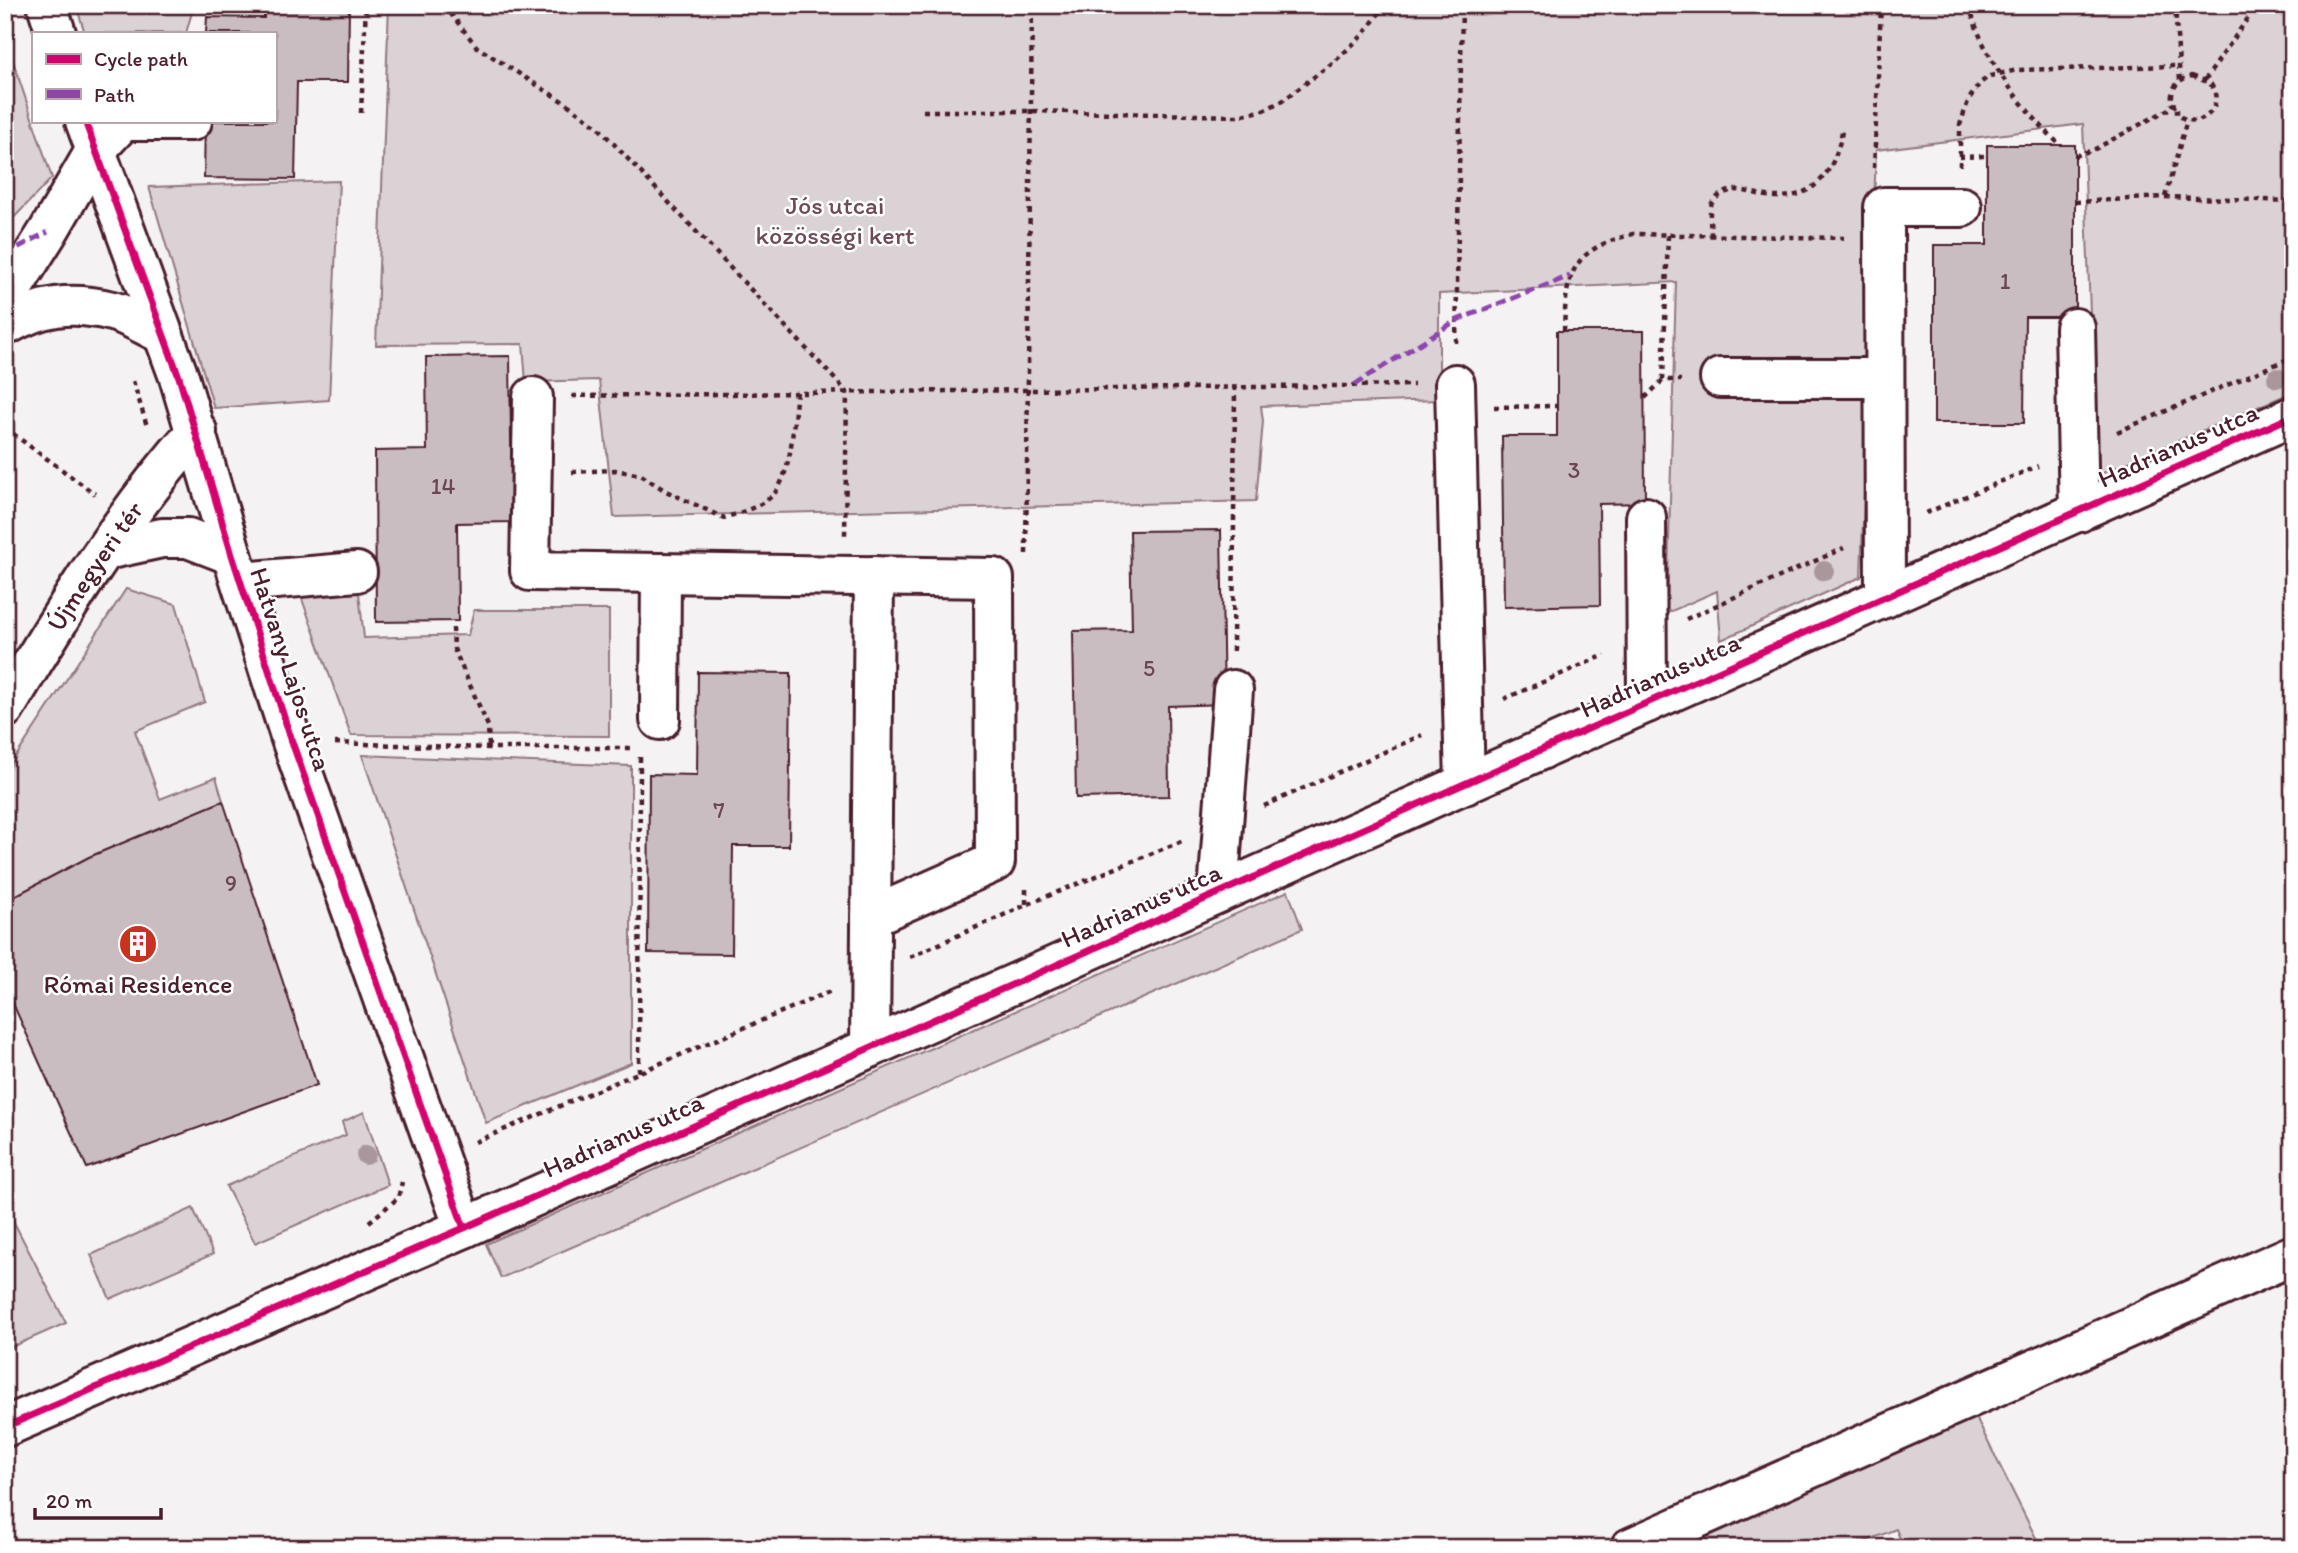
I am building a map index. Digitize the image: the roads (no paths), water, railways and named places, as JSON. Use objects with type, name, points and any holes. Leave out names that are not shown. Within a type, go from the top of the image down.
[{"type":"street","points":[[47,5],[56,32]]},
{"type":"street","points":[[5,300],[48,232],[90,136],[120,122]]},
{"type":"street","name":"Hatvany Lajos utca","points":[[90,136],[197,431],[292,742],[464,1228]]},
{"type":"street","points":[[1885,598],[1884,223],[1962,207]]},
{"type":"street","points":[[5,327],[38,309],[69,306],[114,311],[163,334]]},
{"type":"street","name":"Hadrianus utca","points":[[2075,328],[2079,512]]},
{"type":"street","points":[[1720,378],[1884,378]]},
{"type":"street","points":[[1455,396],[1465,785]]},
{"type":"street","points":[[533,397],[530,571],[994,578],[995,862],[871,917]]},
{"type":"street","name":"Hadrianus utca","points":[[5,1427],[464,1228],[2293,416]]},
{"type":"street","name":"Újmegyeri tér","points":[[5,708],[106,550],[161,471],[197,431]]},
{"type":"street","name":"Hadrianus utca","points":[[1646,517],[1647,703]]},
{"type":"street","points":[[106,550],[162,538],[188,538],[237,568]]},
{"type":"street","name":"Hatvany Lajos utca","points":[[237,568],[358,572]]},
{"type":"street","points":[[660,720],[661,573]]},
{"type":"street","points":[[870,1048],[874,576]]},
{"type":"street","name":"Hadrianus utca","points":[[1219,894],[1233,690]]},
{"type":"street","points":[[1629,1548],[2293,1255]]},
{"type":"place","name":"Római Residence","points":[[138,944]]},
{"type":"park label","name":"Jós utcai közösségi kert","points":[[835,220]]}]
